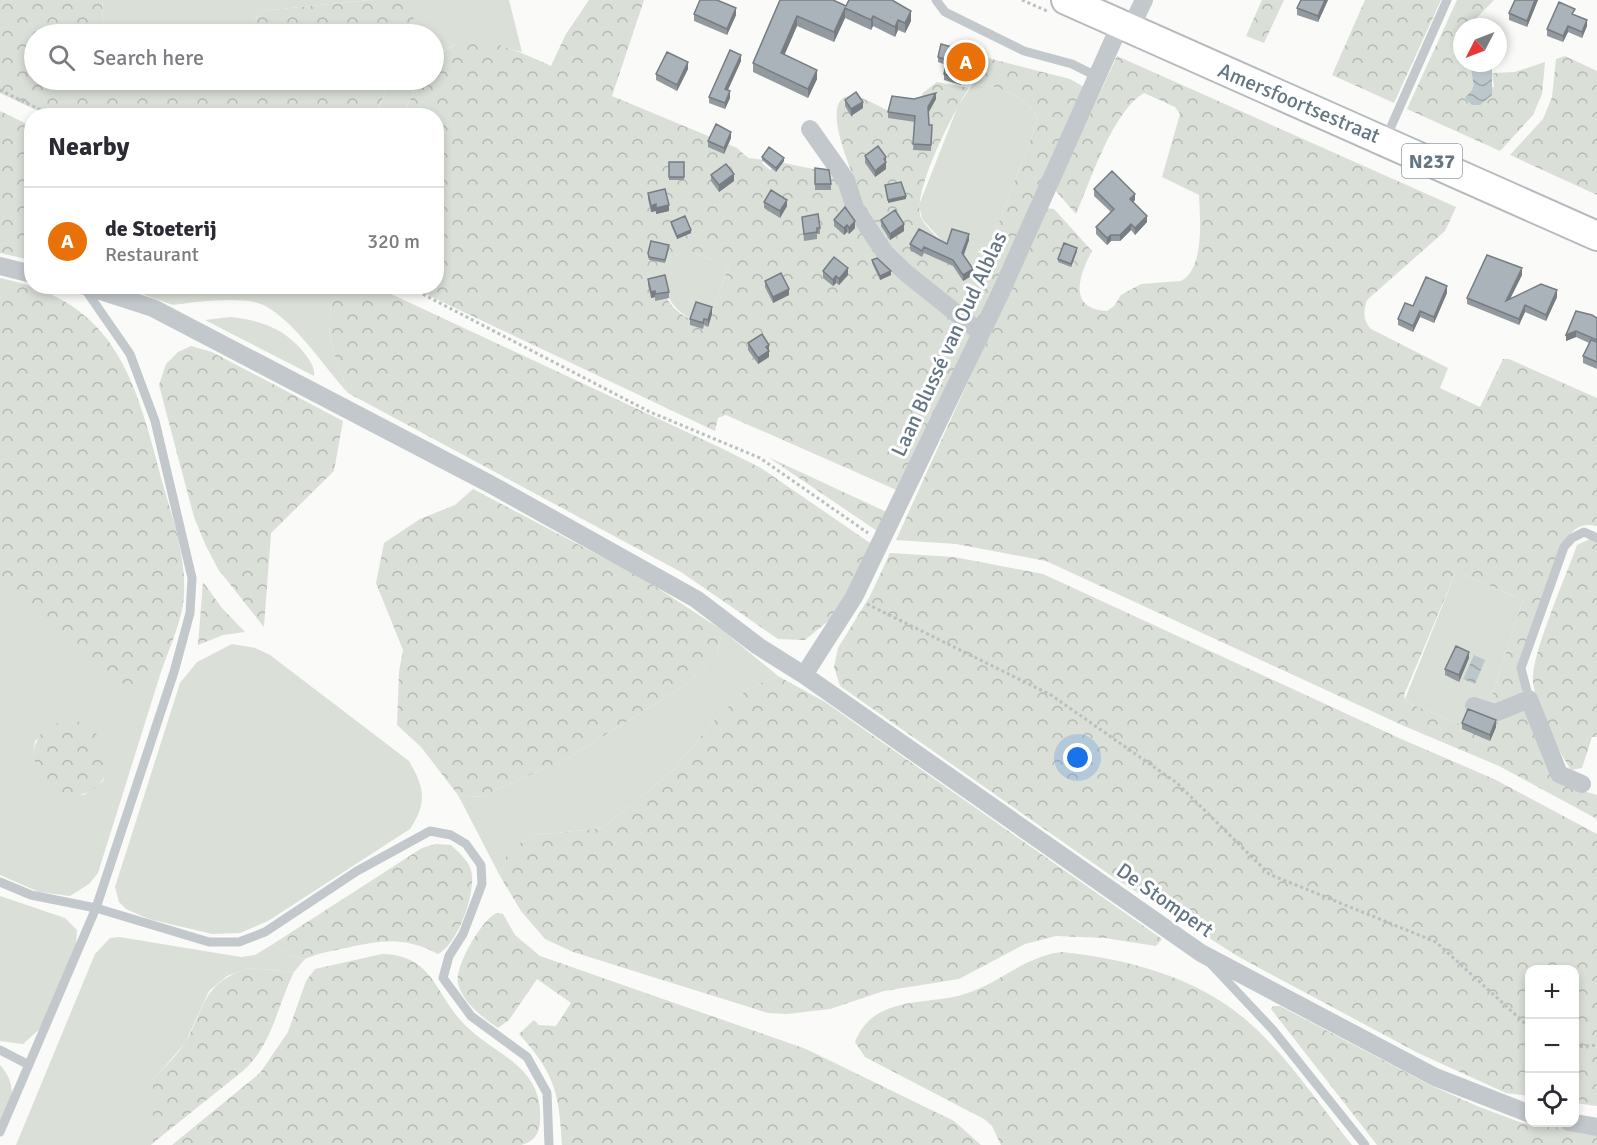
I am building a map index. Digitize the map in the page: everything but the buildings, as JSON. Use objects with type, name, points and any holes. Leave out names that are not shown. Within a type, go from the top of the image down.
[{"type":"main road","name":"Amersfoortsestraat","points":[[1066,0],[1597,236]]},
{"type":"street","name":"Laan Blussé van Oud Alblas","points":[[804,675],[854,597],[981,333],[1096,76],[1144,0]]},
{"type":"street","points":[[810,129],[846,180],[855,208],[885,253],[906,273],[981,333]]},
{"type":"street","points":[[0,266],[24,272]]},
{"type":"street","name":"De Stompert","points":[[109,294],[153,308],[490,484],[696,598],[759,646],[804,675],[1201,953],[1435,1077],[1525,1112]]},
{"type":"street","points":[[1474,706],[1495,713],[1529,699],[1560,774],[1582,784]]},
{"type":"street","points":[[1579,1124],[1597,1127]]},
{"type":"lane","points":[[936,0],[945,12],[1024,51],[1072,64],[1096,76]]},
{"type":"lane","points":[[1385,140],[1447,0]]},
{"type":"lane","points":[[0,1132],[96,908],[174,672],[190,614],[192,578],[155,421],[134,365],[111,323],[90,294]]},
{"type":"lane","points":[[1529,699],[1521,668],[1564,547],[1572,537],[1584,531],[1597,538]]},
{"type":"lane","points":[[0,882],[31,895],[96,908],[209,942],[239,942],[264,932],[357,871],[430,831],[451,835],[466,844],[481,865],[482,884],[463,934],[449,956],[443,978],[471,1016],[527,1057],[547,1093],[549,1145]]},
{"type":"lane","points":[[1201,953],[1272,1030],[1365,1145]]},
{"type":"lane","points":[[0,1050],[29,1065]]},
{"type":"path","points":[[0,90],[37,108]]},
{"type":"path","points":[[422,294],[650,412],[760,458],[880,541]]},
{"type":"path","points":[[854,597],[1051,695],[1177,783],[1269,874],[1436,942],[1525,1023]]},
{"type":"path","points":[[1579,1047],[1597,1045]]},
{"type":"green space","points":[[0,0],[102,0],[104,24],[24,24],[24,90],[386,90],[378,108],[32,108],[0,93]]},
{"type":"green space","points":[[102,0],[371,0],[260,11],[254,24],[103,23]]},
{"type":"green space","points":[[371,0],[404,0],[415,11],[412,24],[254,24],[260,11]]},
{"type":"green space","points":[[404,0],[509,0],[522,52],[475,41],[455,45],[444,52],[444,24],[410,24]]},
{"type":"green space","points":[[589,0],[644,0],[612,96],[737,148],[748,158],[764,160],[762,163],[770,170],[779,162],[833,173],[849,205],[975,333],[901,492],[726,415],[718,418],[715,431],[426,294],[444,294],[444,108],[407,108],[415,90],[444,90],[444,51],[470,40],[499,45],[551,66],[566,34]],"holes":[[[683,252],[691,252],[729,266],[707,326],[689,318],[669,302],[658,264]]]},
{"type":"green space","points":[[1262,0],[1284,0],[1264,43],[1246,36]]},
{"type":"green space","points":[[1365,0],[1441,0],[1394,103],[1332,75]]},
{"type":"green space","points":[[1457,0],[1494,0],[1477,18],[1453,18],[1453,72],[1471,72],[1474,88],[1471,92],[1494,87],[1492,73],[1515,72],[1545,62],[1542,94],[1533,115],[1500,151],[1407,109]]},
{"type":"green space","points":[[1117,56],[1456,207],[1445,231],[1367,300],[1364,312],[1366,322],[1371,329],[1448,368],[1440,388],[1480,407],[1503,359],[1509,359],[1597,398],[1597,526],[1586,525],[1578,528],[1565,542],[1521,666],[1523,686],[1521,694],[1488,708],[1523,600],[1463,574],[1455,574],[1404,695],[1405,699],[1413,705],[1477,731],[1526,707],[1573,788],[1597,795],[1597,819],[1499,766],[1404,726],[1046,561],[956,544],[896,540],[1047,208],[1054,209],[1092,251],[1083,270],[1080,289],[1081,297],[1094,309],[1107,311],[1114,306],[1121,295],[1141,284],[1181,281],[1189,275],[1194,265],[1199,242],[1199,195],[1162,177],[1180,114],[1175,107],[1144,93],[1133,102],[1112,131],[1076,214],[1055,190]]},
{"type":"green space","points":[[1565,56],[1597,71],[1597,195],[1510,155],[1543,119],[1552,97],[1556,59]]},
{"type":"green space","points":[[984,57],[1070,79],[1084,87],[980,323],[906,268],[889,249],[865,215],[839,133],[837,108],[841,100],[855,96],[896,114],[919,101],[923,93],[937,82],[969,88],[936,152],[922,190],[920,206],[921,218],[961,263],[965,255],[981,252],[991,243],[1038,120],[1029,105],[1012,94],[991,86],[973,84]]},
{"type":"green space","points":[[973,84],[1001,89],[1021,99],[1035,112],[1038,120],[991,243],[962,263],[922,219],[919,205],[958,106]]},
{"type":"green space","points":[[387,90],[414,90],[406,108],[379,108]]},
{"type":"green space","points":[[0,111],[24,123],[24,258],[0,253]]},
{"type":"green space","points":[[683,252],[691,252],[729,266],[707,326],[678,310],[664,287],[658,264]]},
{"type":"green space","points":[[0,278],[24,285],[24,294],[48,294],[72,306],[97,328],[116,353],[131,382],[143,415],[177,533],[183,564],[184,595],[182,610],[160,675],[129,685],[102,672],[63,643],[0,587]]},
{"type":"green space","points":[[142,294],[196,294],[173,305]]},
{"type":"green space","points":[[196,294],[338,294],[330,310],[329,324],[334,353],[348,393],[296,331],[261,304],[230,300],[173,305]]},
{"type":"green space","points":[[338,294],[391,294],[761,468],[873,545],[838,613],[805,640],[778,639],[681,572],[348,393],[334,353],[329,324],[330,310]]},
{"type":"green space","points":[[230,317],[262,323],[290,338],[307,356],[313,367],[314,376],[205,320]]},
{"type":"green space","points":[[191,346],[212,352],[343,421],[334,471],[271,533],[264,627],[218,569],[206,546],[194,517],[159,385],[166,364],[178,352]]},
{"type":"green space","points":[[768,457],[891,514],[880,533]]},
{"type":"green space","points":[[473,489],[642,578],[722,630],[717,656],[684,686],[568,758],[480,797],[458,795],[421,747],[397,725],[399,672],[403,650],[376,583],[384,543],[420,519],[455,505]]},
{"type":"green space","points":[[1590,539],[1597,542],[1597,737],[1592,737],[1582,768],[1571,770],[1542,715],[1533,681],[1543,634],[1577,545]]},
{"type":"green space","points":[[890,553],[954,557],[1043,574],[1399,738],[1494,779],[1597,834],[1597,1106],[1579,1104],[1579,965],[1525,965],[1525,1095],[1506,1093],[1418,1053],[1239,957],[1113,877],[840,686],[834,667],[838,648],[870,596]]},
{"type":"green space","points":[[1455,574],[1463,574],[1523,600],[1488,708],[1477,731],[1413,705],[1405,699]]},
{"type":"green space","points":[[203,582],[222,608],[245,632],[223,635],[198,645]]},
{"type":"green space","points":[[0,587],[57,637],[122,683],[131,685],[160,675],[98,873],[89,884],[70,896],[39,892],[0,875]],"holes":[[[49,728],[107,761],[103,781],[84,795],[65,792],[53,784],[33,756],[35,741]]]},
{"type":"green space","points":[[722,630],[778,676],[749,688],[719,715],[673,770],[603,828],[535,835],[510,849],[500,876],[458,795],[480,797],[568,758],[684,686],[717,656]]},
{"type":"green space","points":[[232,644],[255,648],[270,655],[409,761],[421,787],[422,802],[420,811],[410,829],[268,921],[240,933],[212,934],[149,919],[126,909],[119,902],[115,887],[180,683],[197,662]]},
{"type":"green space","points":[[778,676],[825,702],[1162,939],[1156,946],[1105,938],[1056,936],[1025,944],[959,979],[884,991],[830,1009],[787,1014],[768,1013],[573,952],[545,939],[521,911],[500,876],[509,849],[535,835],[603,828],[673,770],[719,715],[749,688]]},
{"type":"green space","points":[[75,720],[98,736],[108,753],[107,771],[98,785],[83,794],[66,794],[48,782],[33,757],[37,741],[45,730],[58,723]]},
{"type":"green space","points":[[436,844],[451,845],[466,860],[472,879],[468,903],[459,929],[438,954],[414,944],[393,941],[330,951],[305,959],[291,956],[273,944],[422,848]]},
{"type":"green space","points":[[0,896],[65,918],[77,930],[76,946],[45,1024],[23,1044],[0,1041]]},
{"type":"green space","points":[[497,913],[503,914],[515,935],[540,956],[806,1049],[954,1121],[981,1145],[562,1145],[557,1097],[553,1085],[540,1061],[519,1034],[534,1020],[539,1025],[556,1026],[571,1003],[537,979],[509,1020],[498,1028],[468,1003],[458,983],[460,966],[470,944],[484,924]]},
{"type":"green space","points":[[119,937],[241,957],[255,955],[273,944],[291,956],[305,959],[294,972],[249,968],[227,976],[209,991],[185,1043],[153,1080],[153,1143],[151,1145],[16,1145],[95,954],[110,938]]},
{"type":"green space","points":[[1062,952],[1110,959],[1158,972],[1204,991],[1225,1004],[1245,1019],[1274,1048],[1352,1145],[1001,1145],[992,1126],[984,1119],[865,1057],[855,1042],[864,1026],[876,1015],[891,1008],[973,991],[1037,958]]},
{"type":"green space","points":[[382,954],[413,961],[423,969],[465,1025],[516,1064],[526,1075],[539,1103],[540,1122],[537,1134],[532,1140],[521,1145],[172,1145],[260,1073],[288,1032],[306,981],[315,969]]},
{"type":"green space","points":[[249,968],[294,972],[262,1048],[244,1070],[153,1143],[153,1080],[183,1046],[214,988],[223,980]]},
{"type":"green space","points":[[1273,1006],[1280,1006],[1430,1085],[1477,1106],[1525,1123],[1525,1127],[1560,1127],[1597,1131],[1597,1145],[1377,1145],[1271,1009]]},
{"type":"green space","points":[[0,1065],[10,1081],[12,1098],[0,1132]]},
{"type":"water","points":[[1471,72],[1492,72],[1492,95],[1480,105],[1472,105],[1465,98],[1474,88]]},
{"type":"water","points":[[1474,655],[1485,660],[1475,684],[1463,679]]},
{"type":"place","name":"de Stoeterij","points":[[966,62]]}]
